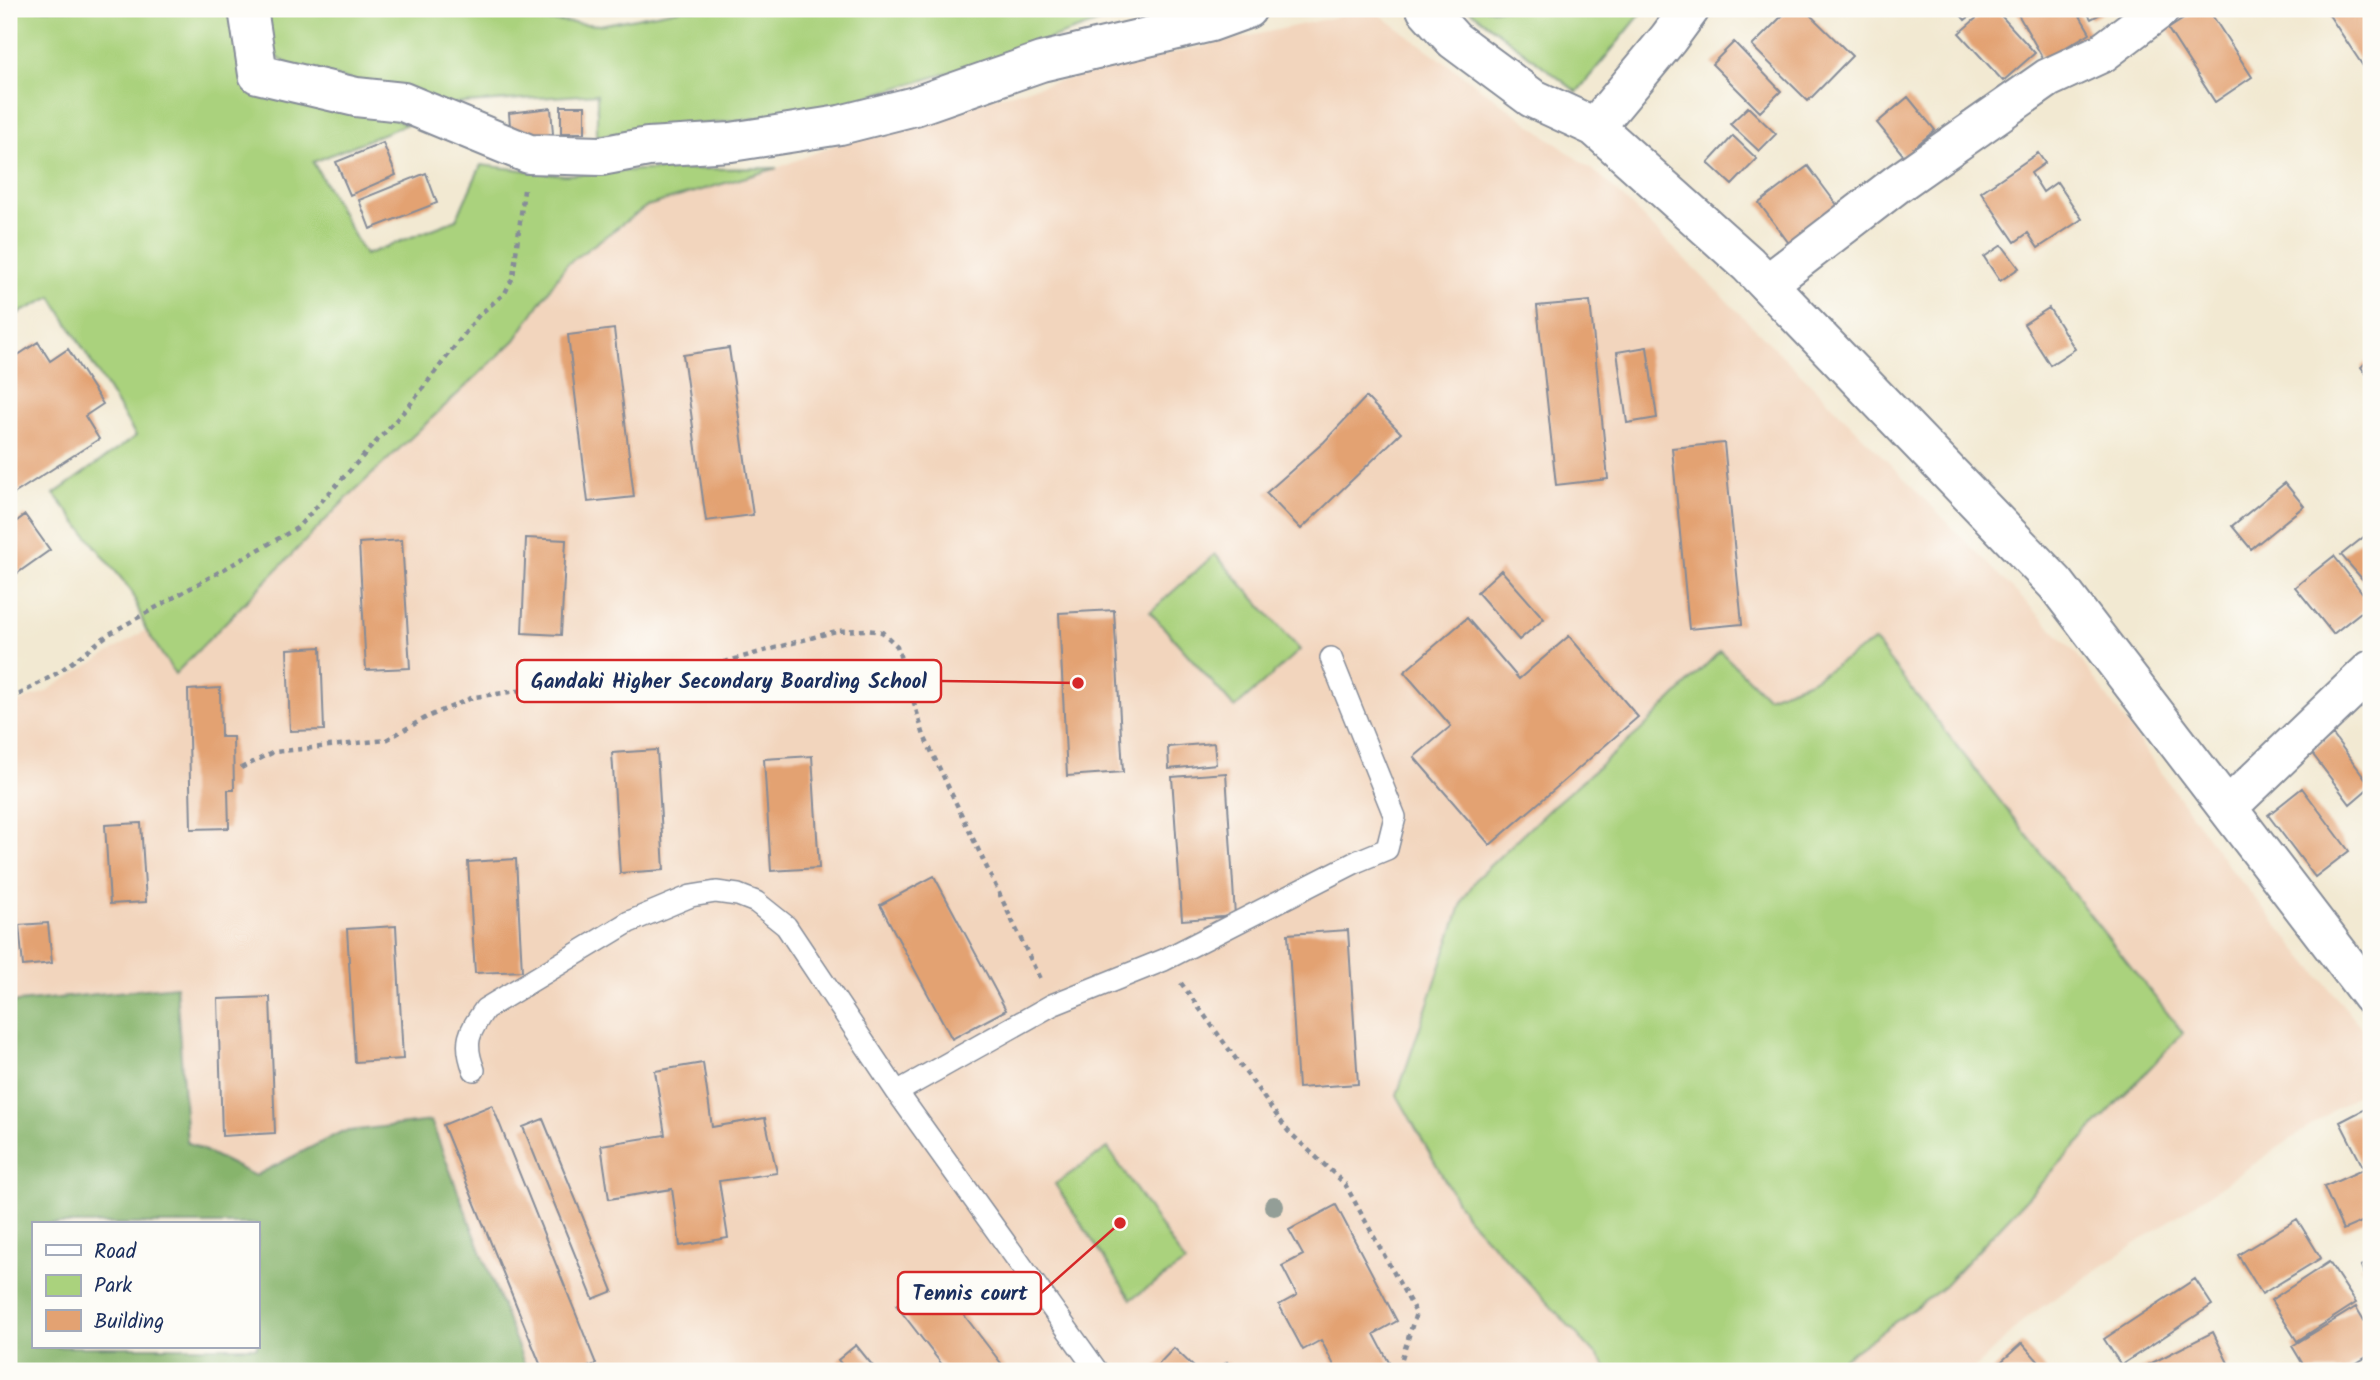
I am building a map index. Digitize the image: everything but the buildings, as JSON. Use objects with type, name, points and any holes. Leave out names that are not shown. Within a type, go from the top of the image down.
[{"type":"street","points":[[248,9],[258,74],[356,97],[403,102],[529,153],[601,156],[649,147],[731,142],[840,125],[915,106],[1041,62],[1211,22],[1247,9]]},
{"type":"street","points":[[1426,9],[1454,40],[1532,98],[1595,127],[1748,264],[2056,584],[2371,996]]},
{"type":"street","points":[[1595,127],[1668,39],[1689,9]]},
{"type":"street","points":[[1767,284],[1908,177],[2048,78],[2102,53],[2160,9]]},
{"type":"street","points":[[2228,807],[2371,670]]},
{"type":"lane","points":[[897,1092],[1052,1005],[1164,960],[1358,861],[1387,849],[1395,817],[1331,658]]},
{"type":"lane","points":[[474,1070],[468,1054],[470,1032],[485,1009],[629,922],[691,896],[716,892],[738,895],[756,902],[786,926],[897,1092],[1097,1371]]},
{"type":"path","points":[[9,696],[20,694],[59,672],[109,634],[297,528],[409,406],[479,315],[505,293],[513,277],[529,153]]},
{"type":"path","points":[[241,768],[274,752],[386,740],[427,717],[474,697],[721,663],[836,631],[882,632],[897,646],[925,736],[1052,1005]]},
{"type":"path","points":[[1164,960],[1288,1131],[1345,1184],[1416,1313],[1398,1371]]},
{"type":"shaded area","points":[[1372,9],[1602,177],[2075,652],[2225,862],[2371,1039],[2371,1085],[2027,1317],[1972,1371],[527,1371],[431,1121],[341,1132],[255,1176],[187,1142],[176,986],[9,1003],[9,706],[45,692],[146,630],[175,674],[351,494],[515,340],[566,265],[647,206],[777,168],[890,123],[1182,51]]},
{"type":"green space","points":[[9,9],[235,9],[247,89],[297,105],[385,115],[407,124],[313,162],[365,255],[456,220],[481,165],[565,175],[638,170],[777,168],[647,206],[566,265],[515,340],[351,494],[175,674],[146,630],[132,592],[54,494],[136,436],[52,297],[9,318]]},
{"type":"green space","points":[[267,9],[472,9],[483,16],[600,25],[682,9],[1137,9],[968,67],[816,112],[597,136],[597,94],[450,104],[292,66],[272,54]]},
{"type":"green space","points":[[1468,9],[1645,9],[1577,92]]},
{"type":"green space","points":[[1215,554],[1300,650],[1235,708],[1150,612]]},
{"type":"green space","points":[[1874,641],[2183,1033],[1940,1290],[1826,1371],[1608,1371],[1604,1363],[1464,1214],[1397,1095],[1463,900],[1477,878],[1555,804],[1640,731],[1720,651],[1767,697],[1810,681]]},
{"type":"green space","points":[[176,986],[187,1142],[255,1176],[341,1132],[431,1121],[527,1371],[9,1371],[9,1003]]},
{"type":"green space","points":[[1108,1148],[1185,1263],[1131,1299],[1055,1184]]},
{"type":"place","name":"Gandaki Higher Secondary Boarding School","points":[[1078,683]]},
{"type":"place","name":"Tennis court","points":[[1120,1223]]}]
